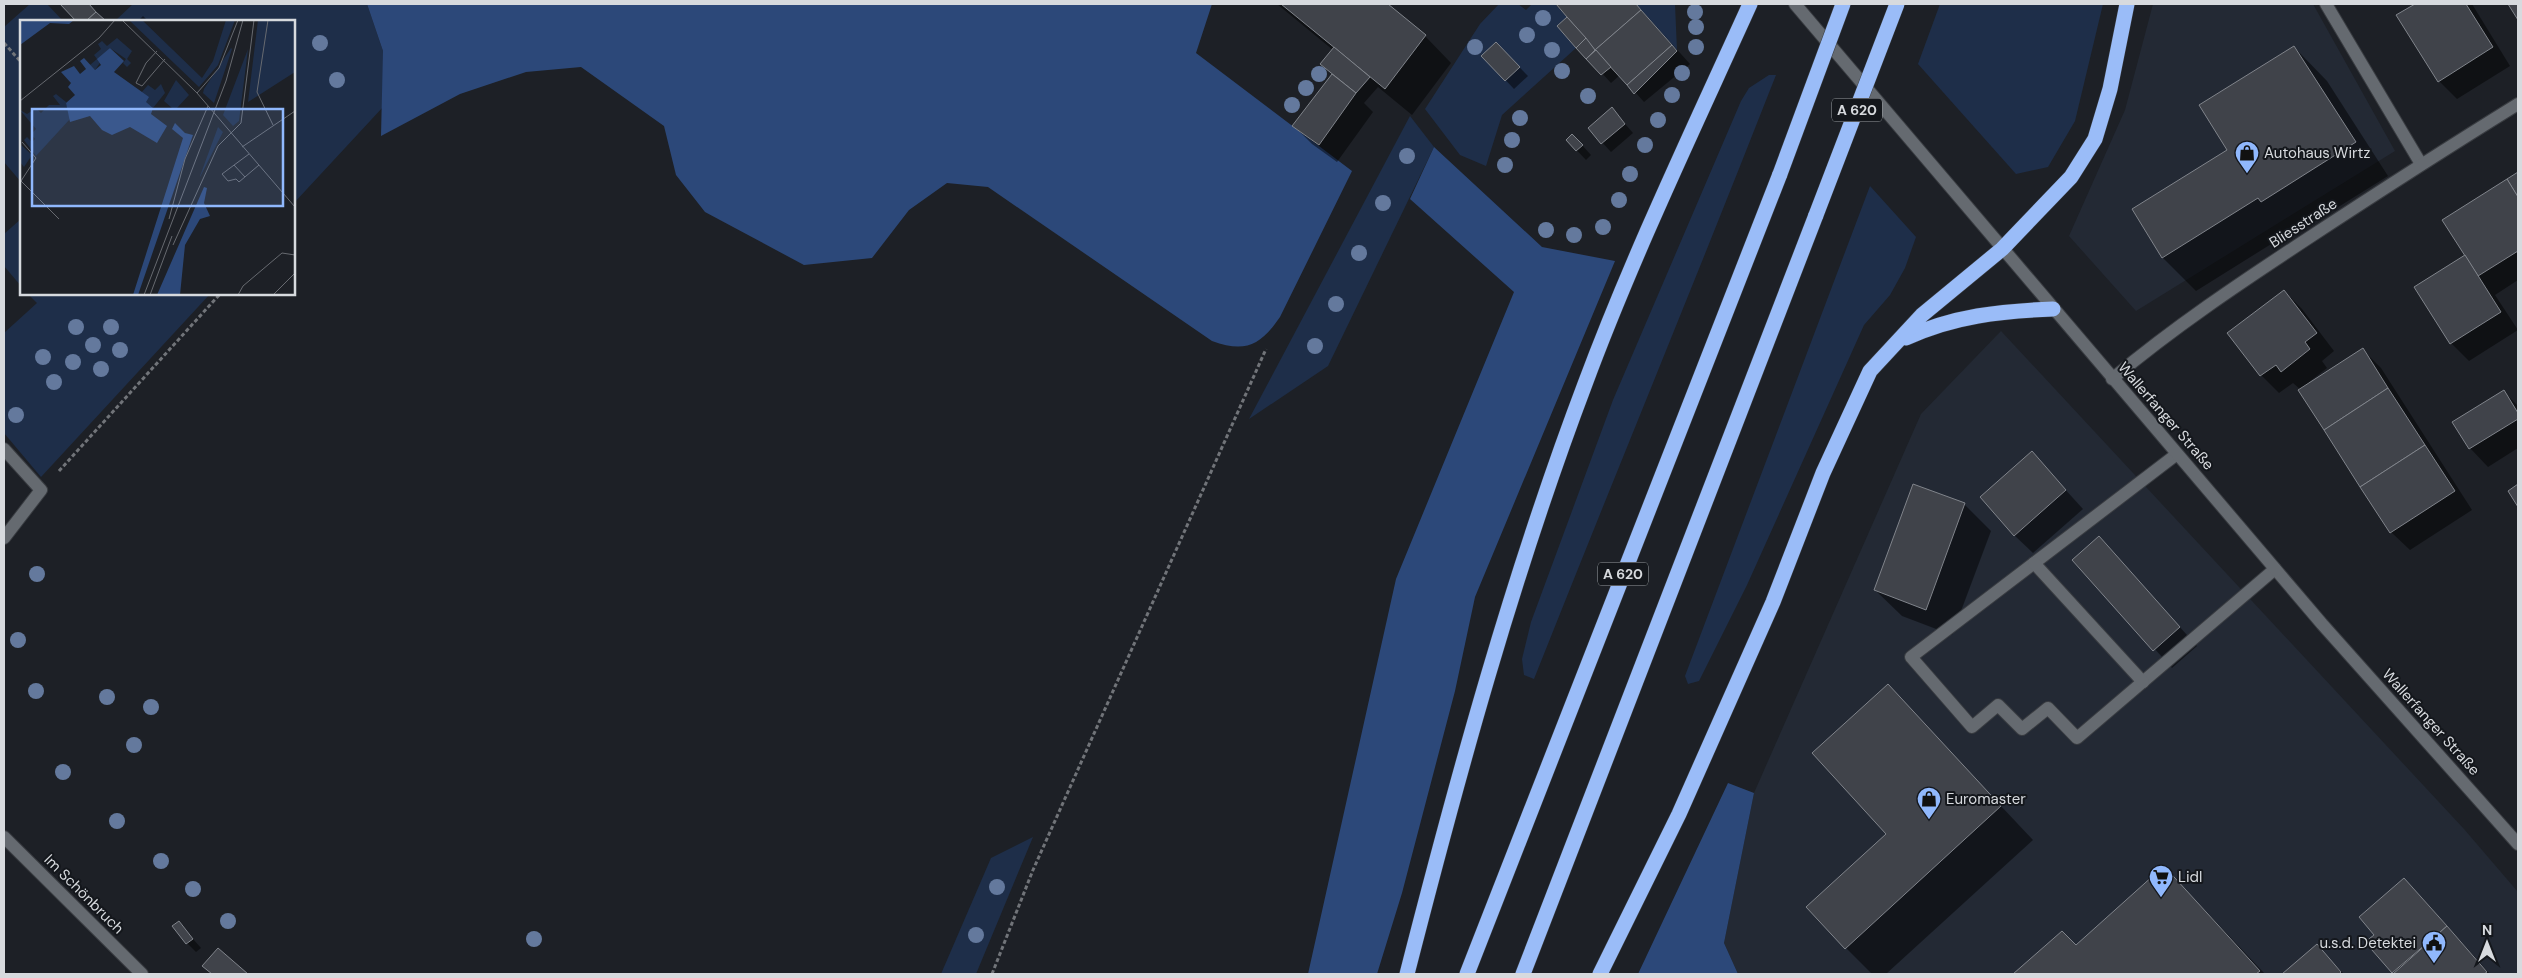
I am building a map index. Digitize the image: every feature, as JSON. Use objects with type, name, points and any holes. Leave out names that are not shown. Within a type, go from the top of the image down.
[{"type":"highway","points":[[1407,974],[1486,678],[1540,508],[1585,382],[1643,240],[1750,4]]},
{"type":"highway","name":"A 620","points":[[1467,974],[1780,174],[1842,4]]},
{"type":"highway","name":"A 620","points":[[1523,974],[1897,4]]},
{"type":"highway","points":[[1600,974],[1679,814],[1773,602],[1823,473],[1870,371],[1922,315],[2002,249],[2071,177],[2095,139],[2110,90],[2127,4]]},
{"type":"highway","points":[[1896,343],[1925,329],[1952,320],[1994,312],[2053,309]]},
{"type":"main road","name":"Wallerfanger Straße","points":[[1795,4],[2275,569],[2518,844]]},
{"type":"main road","points":[[2326,4],[2421,164]]},
{"type":"main road","name":"Bliesstraße","points":[[2112,379],[2161,338],[2209,304],[2421,164],[2518,104]]},
{"type":"main road","points":[[4,449],[41,490],[4,538]]},
{"type":"main road","points":[[2177,454],[1911,657],[1972,727],[1998,705],[2022,729],[2048,708],[2077,738],[2275,569]]},
{"type":"main road","points":[[2034,563],[2143,682]]},
{"type":"main road","name":"Im Schönbruch","points":[[4,836],[142,974]]},
{"type":"path","points":[[4,44],[20,61]]},
{"type":"path","points":[[41,490],[219,295]]},
{"type":"path","points":[[992,974],[1034,870],[1266,349]]},
{"type":"shaded area","points":[[30,4],[47,4],[62,20],[20,20],[20,181],[4,162],[4,27]]},
{"type":"shaded area","points":[[133,4],[367,4],[383,51],[383,107],[295,202],[295,20],[116,20]]},
{"type":"shaded area","points":[[367,4],[1212,4],[1196,53],[1352,171],[1280,317],[1273,327],[1266,335],[1251,344],[1243,346],[1224,345],[1212,341],[988,187],[947,183],[909,210],[872,258],[804,265],[705,212],[676,175],[664,126],[581,67],[526,72],[460,94],[381,136],[383,51]]},
{"type":"shaded area","points":[[1499,4],[1518,4],[1526,10],[1532,4],[1555,4],[1567,17],[1557,26],[1576,48],[1502,115],[1486,166],[1460,155],[1425,109],[1480,24]]},
{"type":"shaded area","points":[[1636,4],[1675,4],[1677,51],[1641,10]]},
{"type":"shaded area","points":[[1940,4],[2103,4],[2075,121],[2048,167],[2016,174],[1918,64]]},
{"type":"shaded area","points":[[2153,4],[2313,4],[2395,151],[2136,311],[2069,236],[2125,110]]},
{"type":"shaded area","points":[[1769,75],[1776,75],[1534,679],[1524,675],[1522,659],[1531,622],[1613,400],[1741,101],[1749,88]]},
{"type":"shaded area","points":[[1410,116],[1434,147],[1328,366],[1249,419]]},
{"type":"shaded area","points":[[1434,147],[1542,247],[1615,261],[1475,597],[1455,691],[1402,893],[1377,974],[1308,974],[1396,579],[1514,292],[1410,199]]},
{"type":"shaded area","points":[[1870,186],[1916,237],[1905,268],[1890,295],[1864,325],[1747,585],[1699,681],[1688,684],[1685,676]]},
{"type":"shaded area","points":[[20,220],[20,285],[4,266],[4,234]]},
{"type":"shaded area","points":[[29,295],[209,295],[41,477],[4,433],[4,333],[37,303]]},
{"type":"shaded area","points":[[2001,331],[2464,829],[2518,892],[2518,974],[1738,974],[1724,943],[1754,793],[1921,414]]},
{"type":"shaded area","points":[[1728,783],[1754,793],[1724,943],[1738,974],[1638,974]]},
{"type":"shaded area","points":[[1033,837],[976,974],[941,974],[991,858]]},
{"type":"building","points":[[60,4],[89,4],[96,12],[87,20],[75,20]]},
{"type":"building","points":[[1281,4],[1388,4],[1426,35],[1385,89]]},
{"type":"building","points":[[1556,4],[1636,4],[1641,10],[1595,50]]},
{"type":"building","points":[[2415,4],[2466,4],[2493,47],[2438,82],[2396,15]]},
{"type":"building","points":[[2508,4],[2518,4],[2518,20]]},
{"type":"building","points":[[1641,10],[1672,45],[1627,85],[1595,50]]},
{"type":"building","points":[[96,12],[105,20],[87,20]]},
{"type":"building","points":[[1567,17],[1586,38],[1576,48],[1557,26]]},
{"type":"building","points":[[1586,38],[1595,50],[1586,59],[1576,48]]},
{"type":"building","points":[[1496,42],[1520,67],[1505,81],[1481,56]]},
{"type":"building","points":[[1672,45],[1677,51],[1634,94],[1627,85]]},
{"type":"building","name":"Autohaus Wirtz","points":[[2294,46],[2356,142],[2261,202],[2258,198],[2162,258],[2132,209],[2227,150],[2199,105]]},
{"type":"building","points":[[1334,47],[1370,77],[1356,93],[1320,64]]},
{"type":"building","points":[[1596,50],[1611,67],[1601,75],[1586,59]]},
{"type":"building","points":[[1332,74],[1356,93],[1319,145],[1292,126]]},
{"type":"building","points":[[1612,107],[1625,124],[1601,144],[1588,128]]},
{"type":"building","points":[[1572,134],[1583,145],[1576,151],[1566,140]]},
{"type":"building","points":[[2518,172],[2518,197],[2507,179]]},
{"type":"building","points":[[2507,179],[2518,197],[2518,251],[2478,276],[2442,220]]},
{"type":"building","points":[[2465,255],[2501,312],[2450,344],[2414,287]]},
{"type":"building","points":[[2284,290],[2317,333],[2305,342],[2310,349],[2281,372],[2276,365],[2260,376],[2227,333]]},
{"type":"building","points":[[2363,348],[2388,388],[2324,430],[2298,390]]},
{"type":"building","points":[[2388,388],[2425,445],[2360,487],[2324,430]]},
{"type":"building","points":[[2504,390],[2518,413],[2518,419],[2469,449],[2452,422]]},
{"type":"building","points":[[2425,445],[2455,491],[2390,533],[2360,487]]},
{"type":"building","points":[[2032,451],[2066,490],[2014,536],[1980,497]]},
{"type":"building","points":[[1913,484],[1965,503],[1926,610],[1874,590]]},
{"type":"building","points":[[2518,484],[2518,507],[2508,491]]},
{"type":"building","points":[[2099,536],[2180,627],[2153,651],[2072,560]]},
{"type":"building","name":"Euromaster","points":[[1888,684],[2001,806],[1845,949],[1806,907],[1886,834],[1812,753]]},
{"type":"building","name":"Lidl","points":[[2164,866],[2260,971],[2256,974],[2013,974],[2062,931],[2076,945]]},
{"type":"building","points":[[2404,878],[2447,926],[2392,973],[2365,942],[2374,935],[2359,917]]},
{"type":"building","points":[[179,921],[193,939],[186,944],[172,926]]},
{"type":"building","points":[[2447,926],[2487,972],[2484,974],[2393,974]]},
{"type":"building","points":[[2317,944],[2341,972],[2339,974],[2282,974]]},
{"type":"building","points":[[218,948],[248,974],[212,974],[202,966]]},
{"type":"place","name":"Autohaus Wirtz","points":[[2247,174]]},
{"type":"place","name":"Euromaster","points":[[1929,820]]},
{"type":"place","name":"Lidl","points":[[2161,898]]},
{"type":"place","name":"u.s.d. Detektei","points":[[2434,964]]}]
